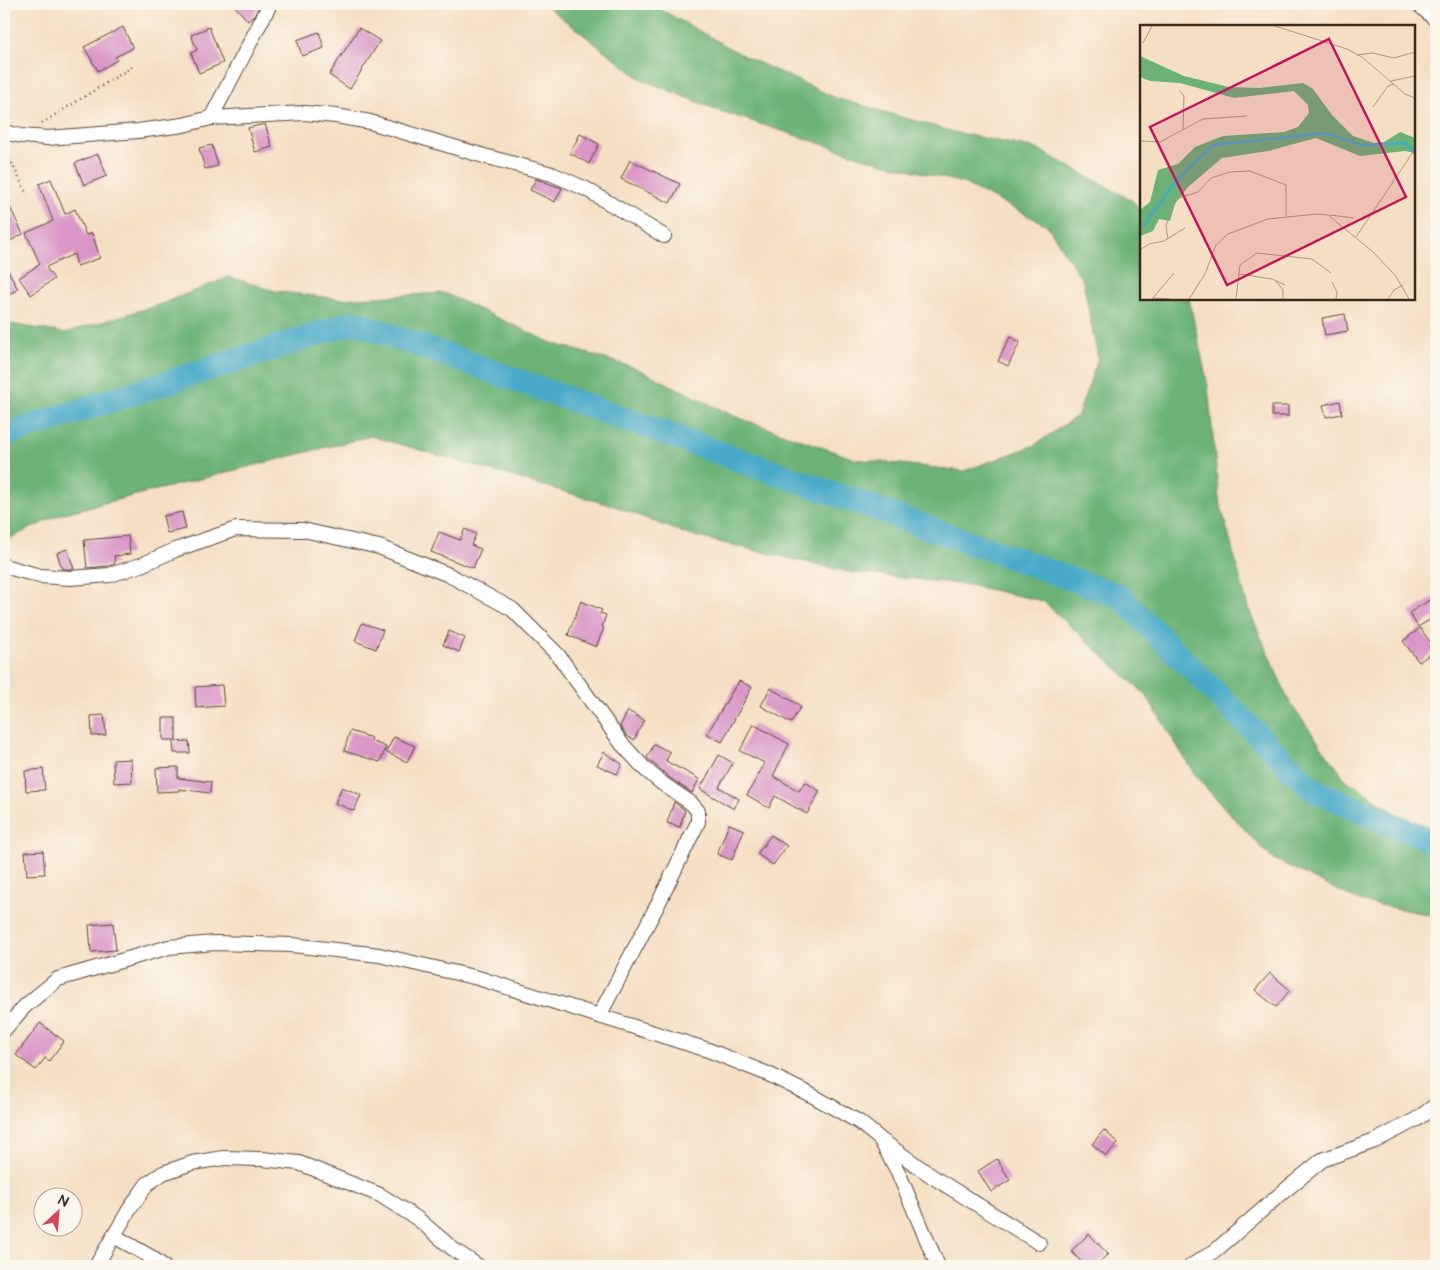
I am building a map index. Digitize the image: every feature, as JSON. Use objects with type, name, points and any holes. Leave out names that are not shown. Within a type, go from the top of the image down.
[{"type":"street","points":[[211,118],[270,4]]},
{"type":"street","points":[[1418,4],[1436,20]]},
{"type":"street","points":[[11,134],[48,138],[138,131],[211,118],[305,113],[370,122],[552,174],[586,189],[664,236]]},
{"type":"street","points":[[4,566],[40,576],[70,578],[110,574],[141,565],[174,550],[236,529],[303,530],[379,547],[449,575],[512,608],[558,655],[622,744],[645,769],[691,803],[698,811],[698,822],[658,904],[599,1016]]},
{"type":"street","points":[[4,1030],[25,1006],[58,979],[169,947],[214,943],[292,945],[379,955],[478,978],[708,1050],[768,1074],[813,1096],[859,1122],[933,1177],[1040,1243]]},
{"type":"street","points":[[1191,1266],[1215,1251],[1283,1191],[1322,1160],[1374,1141],[1417,1119],[1436,1106]]},
{"type":"street","points":[[880,1139],[898,1172],[938,1266]]},
{"type":"street","points":[[96,1266],[129,1210],[147,1184],[163,1173],[192,1162],[224,1158],[262,1159],[299,1163],[380,1194],[418,1219],[478,1266]]},
{"type":"street","points":[[114,1236],[152,1257],[163,1266]]},
{"type":"path","points":[[27,196],[6,149],[11,134],[132,67]]},
{"type":"green space","points":[[544,4],[651,4],[744,56],[836,98],[954,132],[1037,149],[1133,201],[1140,212],[1140,300],[1189,300],[1208,386],[1219,499],[1248,608],[1290,703],[1345,779],[1402,817],[1436,829],[1436,916],[1359,901],[1270,857],[1196,777],[1146,695],[1043,601],[969,585],[849,572],[689,535],[614,506],[371,436],[61,514],[4,541],[4,323],[65,333],[161,304],[229,277],[275,291],[339,299],[444,293],[552,343],[636,368],[734,416],[855,459],[964,471],[1035,445],[1078,415],[1098,359],[1083,281],[1047,225],[963,183],[872,160],[717,110],[641,79]]},
{"type":"building","points":[[233,4],[257,4],[259,6],[254,16],[248,21]]},
{"type":"building","points":[[123,27],[133,48],[115,57],[117,60],[98,71],[84,47]]},
{"type":"building","points":[[209,27],[223,63],[199,73],[191,53],[197,50],[191,35]]},
{"type":"building","points":[[359,28],[380,41],[350,89],[329,75]]},
{"type":"building","points":[[319,32],[324,48],[302,56],[297,40]]},
{"type":"building","points":[[265,124],[272,147],[255,152],[248,128]]},
{"type":"building","points":[[580,134],[599,144],[589,164],[570,153]]},
{"type":"building","points":[[212,145],[218,166],[205,169],[199,148]]},
{"type":"building","points":[[98,154],[107,176],[84,185],[75,163]]},
{"type":"building","points":[[630,160],[680,184],[670,203],[621,179]]},
{"type":"building","points":[[51,179],[65,214],[75,209],[86,235],[92,233],[100,258],[77,266],[74,254],[46,267],[54,279],[31,295],[19,278],[40,264],[26,233],[53,221],[39,184]]},
{"type":"building","points":[[536,179],[562,188],[555,202],[530,190]]},
{"type":"building","points":[[4,195],[23,234],[8,242],[4,233]]},
{"type":"building","points":[[4,263],[18,289],[7,295],[4,290]]},
{"type":"building","points":[[1345,314],[1348,331],[1325,335],[1322,318]]},
{"type":"building","points":[[1010,337],[1020,342],[1008,366],[998,361]]},
{"type":"building","points":[[1340,401],[1342,414],[1326,417],[1323,405]]},
{"type":"building","points":[[1272,406],[1288,406],[1288,416],[1272,416]]},
{"type":"building","points":[[182,512],[186,529],[167,533],[163,516]]},
{"type":"building","points":[[465,529],[476,534],[471,545],[481,549],[473,568],[431,552],[439,532],[460,540]]},
{"type":"building","points":[[128,536],[130,554],[114,556],[115,564],[87,568],[84,540]]},
{"type":"building","points":[[67,549],[74,569],[62,569],[57,553]]},
{"type":"building","points":[[1436,596],[1436,616],[1418,627],[1409,613]]},
{"type":"building","points":[[581,601],[602,610],[600,613],[606,615],[602,627],[604,628],[596,647],[568,635]]},
{"type":"building","points":[[362,623],[383,630],[376,649],[355,641]]},
{"type":"building","points":[[1420,628],[1436,650],[1419,662],[1403,641]]},
{"type":"building","points":[[449,631],[465,638],[459,652],[443,645]]},
{"type":"building","points":[[739,681],[752,687],[722,742],[707,734]]},
{"type":"building","points":[[222,685],[224,706],[196,708],[195,687]]},
{"type":"building","points":[[770,688],[801,706],[791,723],[761,706]]},
{"type":"building","points":[[628,711],[644,720],[634,740],[627,736],[620,726]]},
{"type":"building","points":[[104,715],[106,735],[92,736],[91,716]]},
{"type":"building","points":[[163,718],[176,718],[176,740],[163,740]]},
{"type":"building","points":[[753,724],[789,744],[773,776],[799,791],[805,782],[820,791],[807,814],[775,796],[769,808],[747,795],[765,763],[740,751]]},
{"type":"building","points":[[350,731],[372,738],[371,741],[386,747],[380,762],[344,751]]},
{"type":"building","points":[[394,737],[415,746],[407,762],[386,752]]},
{"type":"building","points":[[189,741],[190,753],[174,753],[173,742]]},
{"type":"building","points":[[654,744],[670,752],[666,761],[699,779],[692,793],[670,778],[647,758]]},
{"type":"building","points":[[604,752],[622,764],[617,774],[597,765]]},
{"type":"building","points":[[719,755],[733,763],[719,787],[739,799],[734,809],[700,789]]},
{"type":"building","points":[[131,759],[132,782],[114,783],[113,760]]},
{"type":"building","points":[[178,767],[178,778],[211,782],[210,793],[179,789],[179,791],[157,792],[156,768]]},
{"type":"building","points":[[43,769],[45,790],[26,791],[25,771]]},
{"type":"building","points":[[342,787],[361,795],[354,811],[335,803]]},
{"type":"building","points":[[674,802],[685,810],[680,827],[667,823]]},
{"type":"building","points":[[729,824],[744,830],[732,860],[717,854]]},
{"type":"building","points":[[771,835],[787,846],[773,865],[757,854]]},
{"type":"building","points":[[43,851],[45,874],[27,875],[25,852]]},
{"type":"building","points":[[113,923],[116,950],[91,952],[89,925]]},
{"type":"building","points":[[1270,973],[1290,990],[1276,1007],[1255,990]]},
{"type":"building","points":[[40,1023],[64,1041],[49,1061],[45,1058],[36,1070],[16,1055]]},
{"type":"building","points":[[1104,1130],[1118,1143],[1106,1156],[1092,1144]]},
{"type":"building","points":[[997,1159],[1010,1180],[991,1192],[978,1171]]},
{"type":"building","points":[[1089,1234],[1108,1254],[1095,1266],[1085,1266],[1071,1251]]},
{"type":"waterway","points":[[4,435],[354,322],[1119,596],[1313,790],[1436,843]]}]
